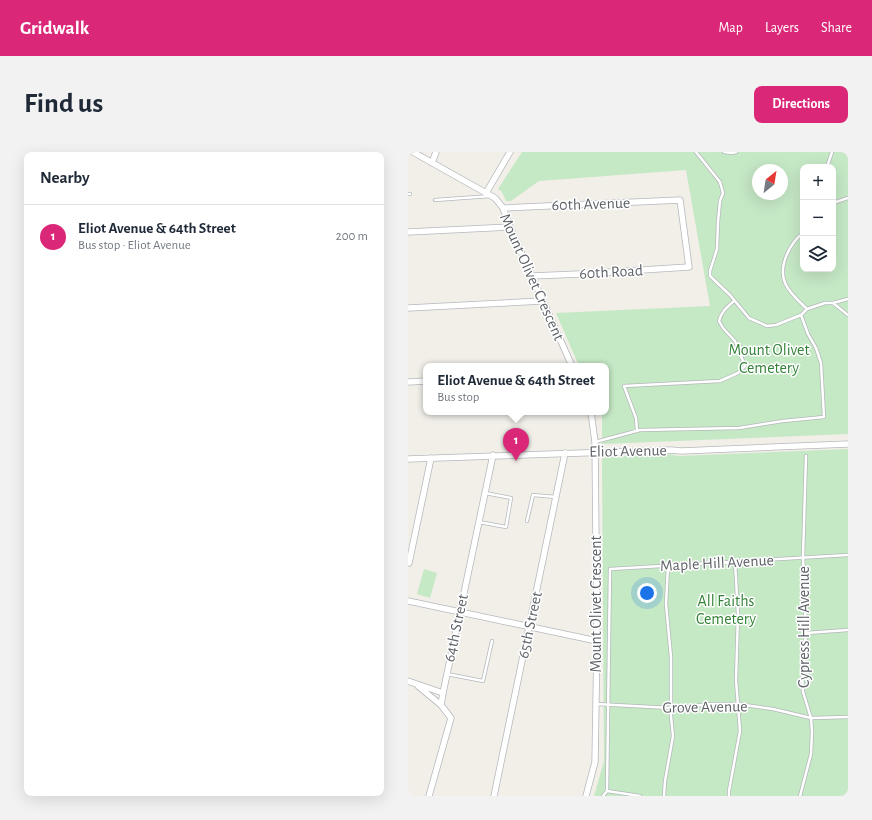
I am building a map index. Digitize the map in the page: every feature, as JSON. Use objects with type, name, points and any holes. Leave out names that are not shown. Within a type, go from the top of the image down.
[{"type":"street","name":"Mount Olivet Crescent","points":[[413,152],[495,198],[502,208],[571,363]]},
{"type":"street","points":[[432,162],[436,152]]},
{"type":"street","points":[[488,195],[510,152]]},
{"type":"street","name":"60th Avenue","points":[[502,208],[680,200],[689,267]]},
{"type":"street","points":[[408,232],[510,227]]},
{"type":"street","name":"60th Road","points":[[532,276],[689,267]]},
{"type":"street","points":[[408,308],[542,301]]},
{"type":"street","points":[[408,382],[423,381]]},
{"type":"street","name":"Mount Olivet Crescent","points":[[586,796],[595,762],[597,641],[595,442],[591,415]]},
{"type":"street","name":"Eliot Avenue","points":[[408,460],[565,453],[681,451],[848,444]]},
{"type":"street","name":"65th Street","points":[[494,796],[565,453]]},
{"type":"street","name":"64th Street","points":[[441,705],[493,456]]},
{"type":"street","points":[[409,563],[431,458]]},
{"type":"street","points":[[408,601],[597,641]]},
{"type":"street","points":[[408,681],[443,693]]},
{"type":"street","points":[[415,683],[441,705],[451,718],[429,796]]},
{"type":"lane","points":[[696,152],[720,182],[722,193],[718,222],[717,250],[710,271],[710,276],[730,295],[749,318],[766,326],[776,325],[801,315],[807,309],[825,302],[833,303],[848,299]]},
{"type":"lane","points":[[724,152],[736,152]]},
{"type":"lane","points":[[828,164],[832,152]]},
{"type":"lane","points":[[435,200],[488,195]]},
{"type":"lane","points":[[836,202],[848,198]]},
{"type":"lane","points":[[800,236],[788,250],[783,274],[784,282],[790,292],[807,309]]},
{"type":"lane","points":[[637,431],[636,418],[624,386],[720,381],[738,373],[745,366],[735,341],[723,328],[719,321],[720,316],[725,309],[734,301]]},
{"type":"lane","points":[[833,303],[848,315]]},
{"type":"lane","points":[[595,442],[637,431],[739,428],[783,421],[824,417],[821,363],[801,315]]},
{"type":"lane","name":"Cypress Hill Avenue","points":[[800,796],[810,754],[812,732],[811,718],[803,692],[802,675],[806,633],[803,558],[806,456]]},
{"type":"lane","points":[[479,522],[506,527],[511,498],[485,493]]},
{"type":"lane","points":[[528,521],[533,495],[556,497]]},
{"type":"lane","name":"Maple Hill Avenue","points":[[608,705],[610,569],[848,555]]},
{"type":"lane","points":[[729,796],[728,791],[740,730],[736,680],[738,614],[734,562]]},
{"type":"lane","points":[[664,796],[673,736],[671,708],[671,657],[666,604],[668,566]]},
{"type":"lane","points":[[806,633],[848,630]]},
{"type":"lane","points":[[447,674],[483,681],[492,641]]},
{"type":"lane","name":"Grove Avenue","points":[[596,704],[671,708],[712,704],[738,704],[773,709],[811,718],[848,717]]},
{"type":"lane","points":[[603,796],[607,791],[608,705]]},
{"type":"lane","points":[[607,791],[640,796]]},
{"type":"green space","name":"Mount Olivet Cemetery","points":[[522,152],[848,152],[848,434],[602,444],[602,415],[609,415],[609,363],[578,363],[556,313],[710,306],[686,170],[539,181],[511,201],[506,201],[502,192],[498,189]]},
{"type":"green space","name":"All Faiths Cemetery","points":[[848,449],[848,796],[594,796],[604,761],[602,459],[605,457],[666,454],[680,456]]},
{"type":"green space","points":[[424,569],[437,573],[430,598],[417,594]]},
{"type":"place","name":"Eliot Avenue & 64th Street","points":[[516,461]]}]
